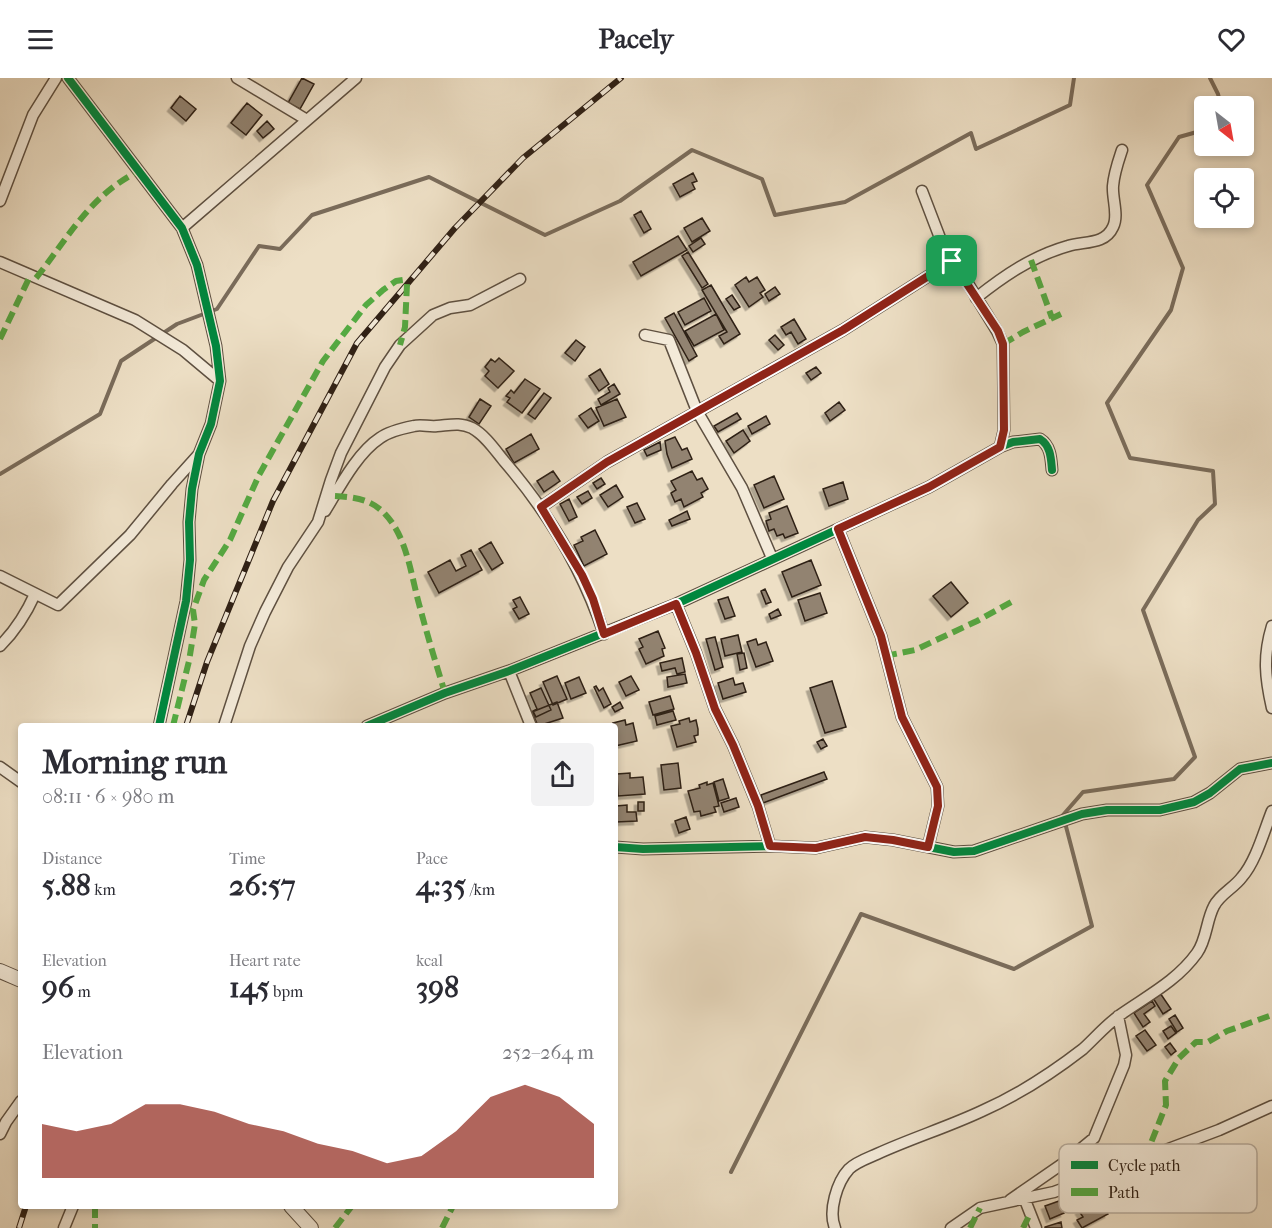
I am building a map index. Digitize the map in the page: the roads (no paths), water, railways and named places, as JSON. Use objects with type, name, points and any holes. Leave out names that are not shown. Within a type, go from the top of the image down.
[{"type":"street","points":[[0,201],[33,115],[56,78]]},
{"type":"street","points":[[68,78],[182,228],[191,247],[203,287],[216,346],[220,381],[211,424],[199,454],[192,489],[189,522],[190,560],[186,601],[160,723]]},
{"type":"street","points":[[237,78],[307,120]]},
{"type":"street","points":[[182,228],[356,78]]},
{"type":"street","points":[[976,298],[1000,279],[1031,260],[1069,245],[1098,241],[1109,234],[1115,225],[1113,188],[1122,150]]},
{"type":"street","points":[[922,191],[940,238],[952,261],[998,331],[1003,344],[1004,430],[1000,447]]},
{"type":"street","points":[[541,507],[607,462],[843,330],[952,261]]},
{"type":"street","points":[[0,262],[135,320],[183,350],[220,381]]},
{"type":"street","points":[[318,522],[341,453],[385,367],[400,345],[433,315],[450,308],[470,304],[520,279]]},
{"type":"street","points":[[645,335],[669,340],[697,411],[742,488],[772,558]]},
{"type":"street","points":[[225,723],[250,646],[288,567],[346,477],[375,442],[384,436],[415,425],[462,424],[474,429],[489,443],[541,507],[582,575],[593,599],[604,634]]},
{"type":"street","points":[[374,723],[445,693],[509,671],[676,604],[929,487],[1000,447],[1014,442],[1040,439],[1045,443],[1050,454],[1052,470]]},
{"type":"street","points":[[0,576],[21,585],[55,605],[64,600],[130,536],[199,454]]},
{"type":"street","points":[[838,529],[881,636],[902,717],[937,787],[938,806],[928,847]]},
{"type":"street","points":[[0,646],[28,610],[35,594]]},
{"type":"street","points":[[676,604],[715,709],[733,745],[758,806],[770,846]]},
{"type":"street","points":[[1272,626],[1265,662],[1265,679],[1272,708]]},
{"type":"street","points":[[509,671],[530,723]]},
{"type":"street","points":[[618,847],[643,849],[770,846],[816,848],[865,837],[954,852],[974,851],[1082,814],[1107,810],[1173,808],[1194,802],[1210,794],[1240,769],[1272,763]]},
{"type":"street","points":[[0,767],[18,780]]},
{"type":"street","points":[[835,1228],[832,1222],[832,1206],[849,1169],[905,1141],[940,1130],[983,1111],[1020,1091],[1083,1048],[1118,1016],[1177,975],[1198,952],[1207,932],[1212,909],[1219,898],[1242,877],[1248,868],[1272,811]]},
{"type":"street","points":[[0,972],[18,979]]},
{"type":"street","points":[[1089,1144],[1097,1132],[1124,1065],[1126,1055],[1118,1016]]},
{"type":"street","points":[[0,1134],[3,1121],[18,1104]]},
{"type":"street","points":[[1182,1144],[1272,1106]]},
{"type":"street","points":[[1007,1202],[1059,1166]]},
{"type":"street","points":[[951,1228],[980,1209],[1059,1190]]},
{"type":"street","points":[[1025,1200],[1036,1228]]},
{"type":"street","points":[[64,1228],[72,1209]]},
{"type":"street","points":[[294,1209],[310,1228]]},
{"type":"waterway","points":[[0,474],[100,414],[121,361],[177,324],[217,309],[259,246],[280,249],[312,215],[429,177],[545,235],[620,201],[692,150],[762,179],[775,215],[845,202],[971,133],[976,149],[1070,105],[1074,78]]},
{"type":"waterway","points":[[1210,78],[1218,96]]},
{"type":"waterway","points":[[731,1172],[861,914],[1014,969],[1092,926],[1063,815],[1083,792],[1174,779],[1195,757],[1143,610],[1198,520],[1215,504],[1213,471],[1130,458],[1107,403],[1171,310],[1183,268],[1147,185],[1179,137],[1194,133]]},
{"type":"railway","points":[[187,723],[207,662],[273,501],[357,343],[455,228],[523,158],[621,78]]},
{"type":"railway","points":[[19,1228],[25,1209]]}]
